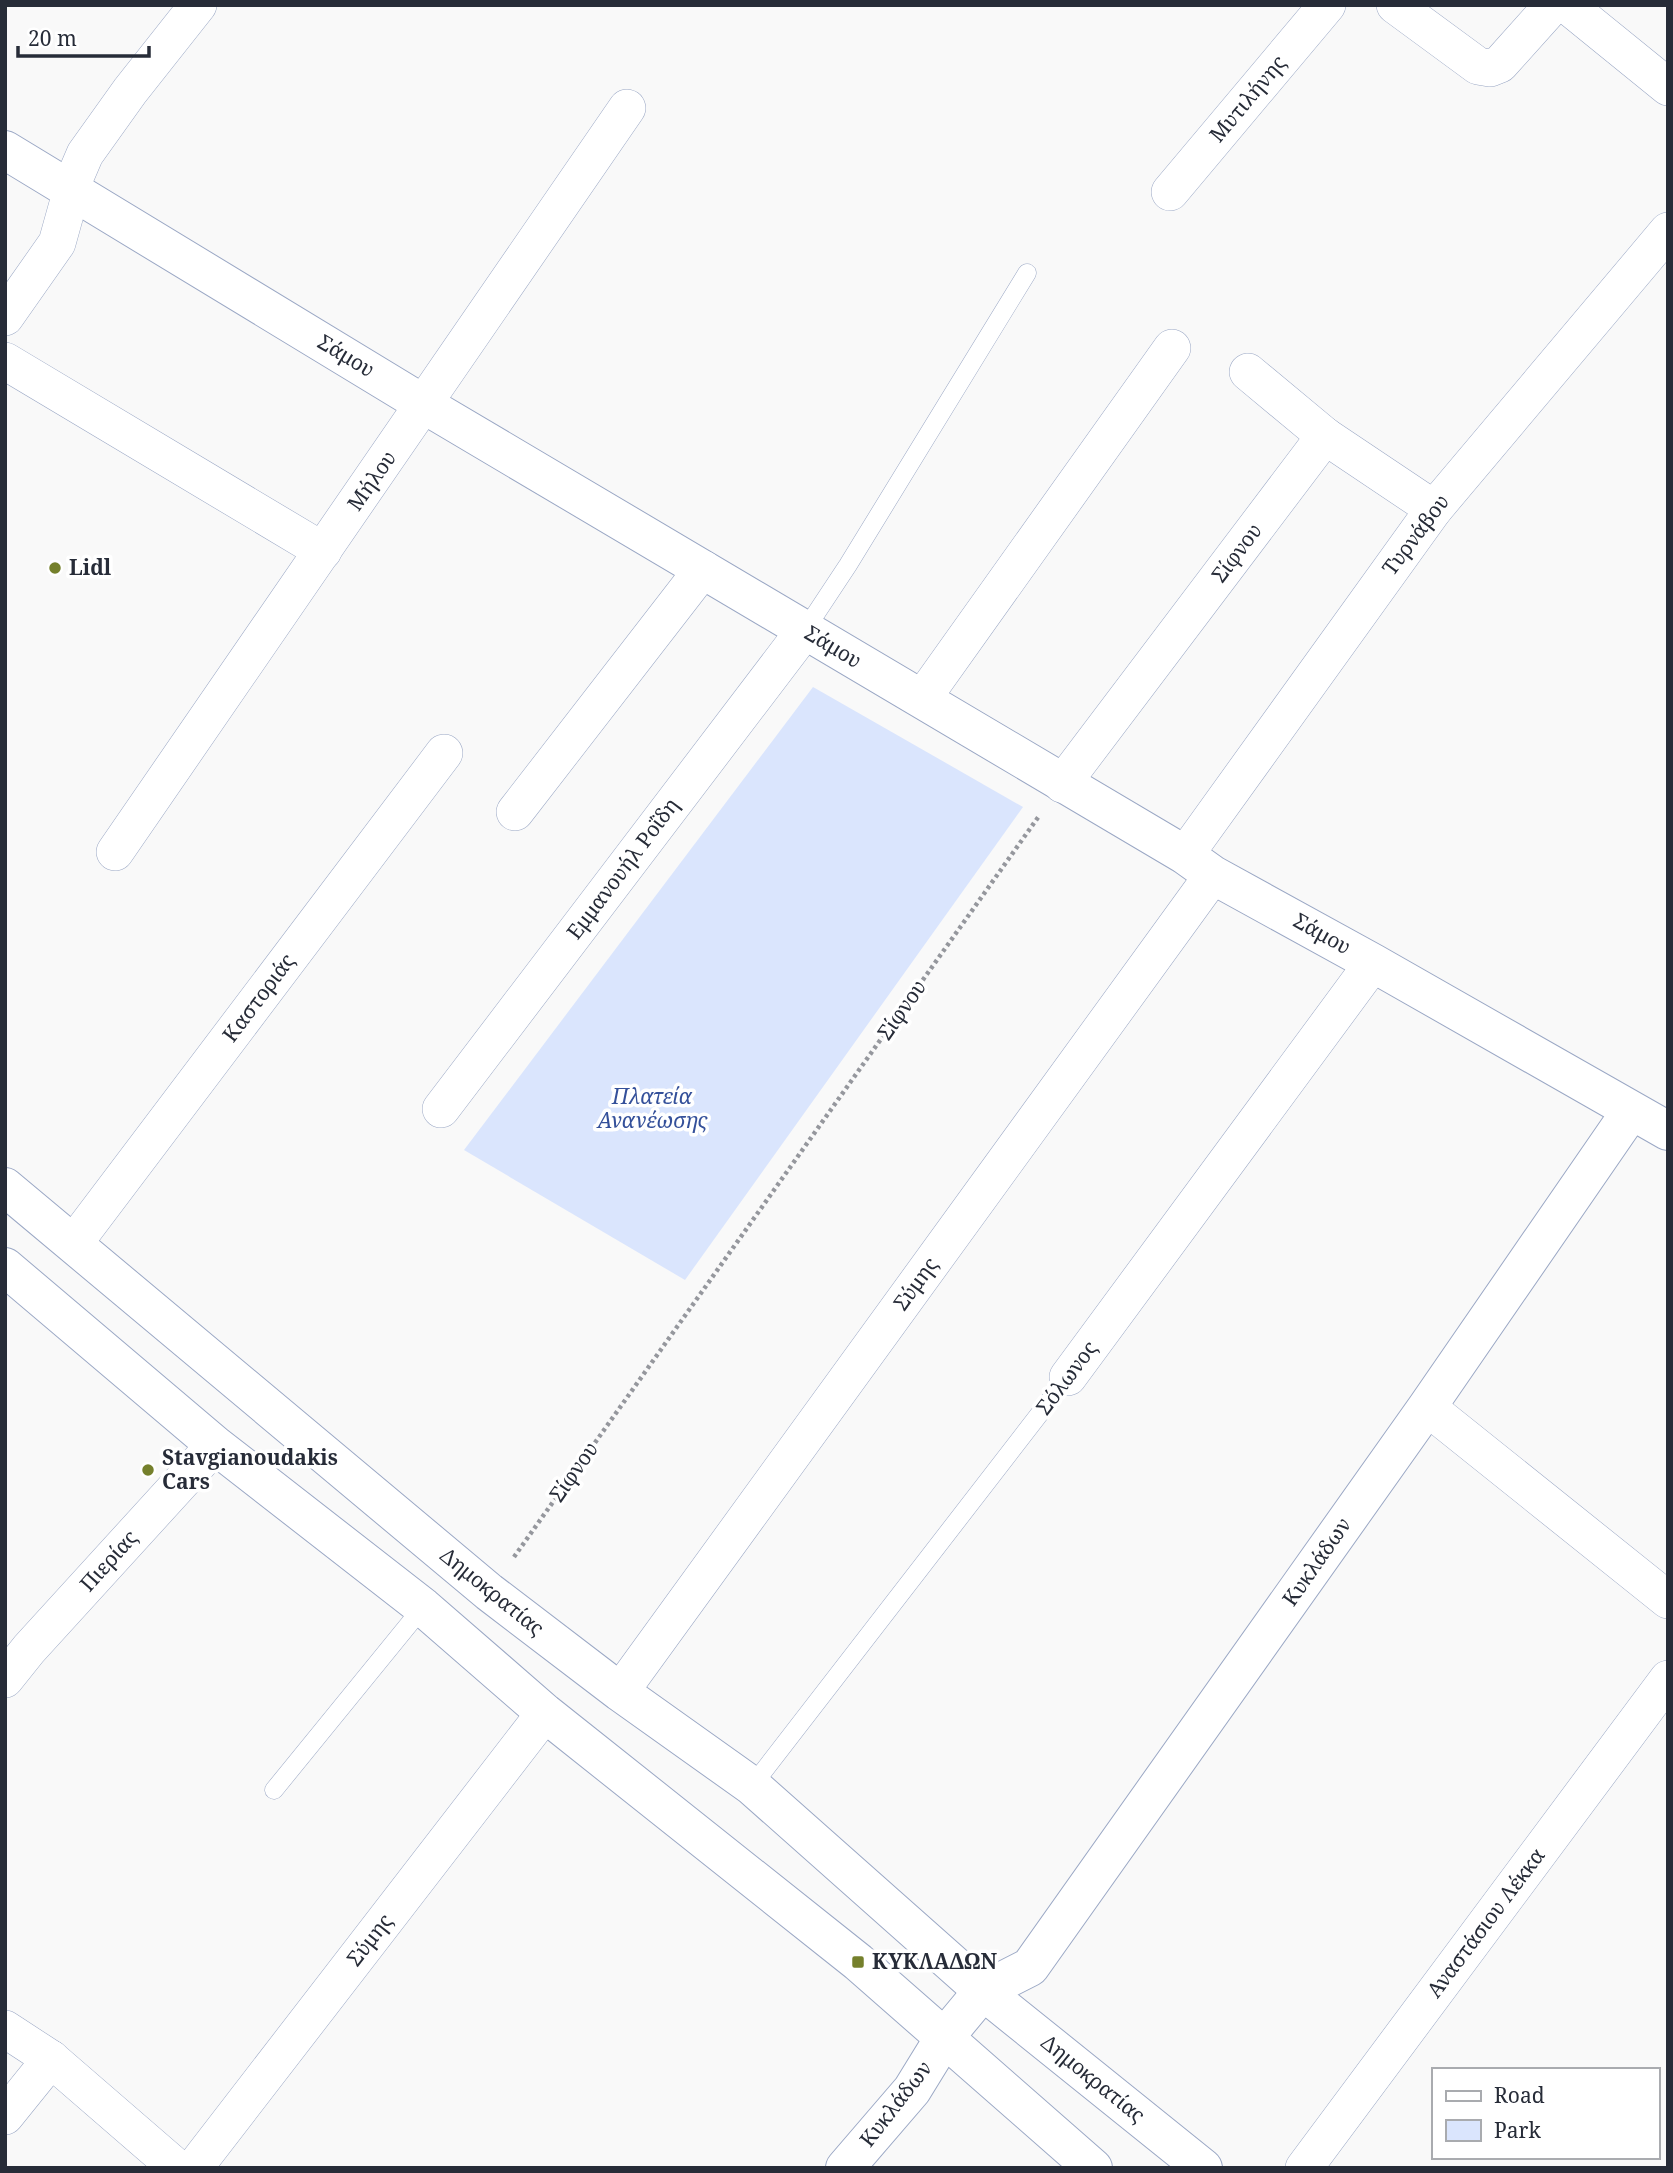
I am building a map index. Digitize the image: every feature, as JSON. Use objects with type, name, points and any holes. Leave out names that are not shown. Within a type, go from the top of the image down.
[{"type":"street","points":[[5,317],[57,243],[80,164],[102,129],[198,5]]},
{"type":"street","name":"Μυτιλήνης","points":[[1170,192],[1327,5]]},
{"type":"street","points":[[1395,5],[1478,66],[1490,68],[1500,64],[1553,5]]},
{"type":"street","points":[[1567,5],[1668,87]]},
{"type":"street","name":"Μήλου","points":[[115,852],[627,108]]},
{"type":"street","name":"Σάμου","points":[[5,150],[425,405],[1199,865],[1668,1131]]},
{"type":"street","name":"Τυρνάβου","points":[[1199,865],[1434,509],[1668,231]]},
{"type":"street","points":[[922,699],[1172,348]]},
{"type":"street","points":[[5,361],[323,551]]},
{"type":"street","points":[[1248,372],[1325,436],[1434,509]]},
{"type":"street","name":"Σίφνου","points":[[1062,784],[1325,436]]},
{"type":"street","points":[[515,813],[703,569]]},
{"type":"street","name":"Εμμανουήλ Ροΐδη","points":[[441,1109],[805,630]]},
{"type":"street","name":"Καστοριάς","points":[[74,1243],[444,753]]},
{"type":"street","name":"Σύμης","points":[[620,1692],[1199,865]]},
{"type":"street","name":"Σόλωνος","points":[[1068,1377],[1373,962]]},
{"type":"street","name":"Κυκλάδων","points":[[983,1991],[1030,1967],[1427,1407],[1631,1111]]},
{"type":"street","name":"Δημοκρατίας","points":[[5,1187],[489,1592],[620,1692],[752,1787],[983,1991],[1203,2168]]},
{"type":"street","points":[[5,1267],[215,1445],[422,1607],[545,1713],[858,1962],[1093,2168]]},
{"type":"street","points":[[1427,1407],[1668,1600]]},
{"type":"street","name":"Πιερίας","points":[[5,1679],[29,1649],[215,1445]]},
{"type":"street","name":"Αναστάσιου Λέκκα","points":[[1304,2168],[1668,1679]]},
{"type":"street","name":"Σύμης","points":[[194,2168],[545,1713]]},
{"type":"street","points":[[944,2038],[983,1991]]},
{"type":"street","points":[[5,2029],[51,2059],[177,2168]]},
{"type":"street","name":"Κυκλάδων","points":[[845,2168],[912,2090],[944,2038]]},
{"type":"street","points":[[5,2116],[51,2059]]},
{"type":"lane","points":[[805,630],[848,565],[1027,273]]},
{"type":"lane","name":"Σόλωνος","points":[[752,1787],[1068,1377]]},
{"type":"lane","points":[[274,1790],[422,1607]]},
{"type":"path","name":"Σίφνου","points":[[489,1592],[1062,784]]},
{"type":"green space","name":"Πλατεία Ανανέωσης","points":[[813,687],[1023,807],[685,1280],[464,1150]]},
{"type":"place","name":"Lidl","points":[[55,568]]},
{"type":"place","name":"Stavgianoudakis Cars","points":[[148,1470]]},
{"type":"place","name":"ΚΥΚΛΑΔΩΝ","points":[[858,1962]]}]
